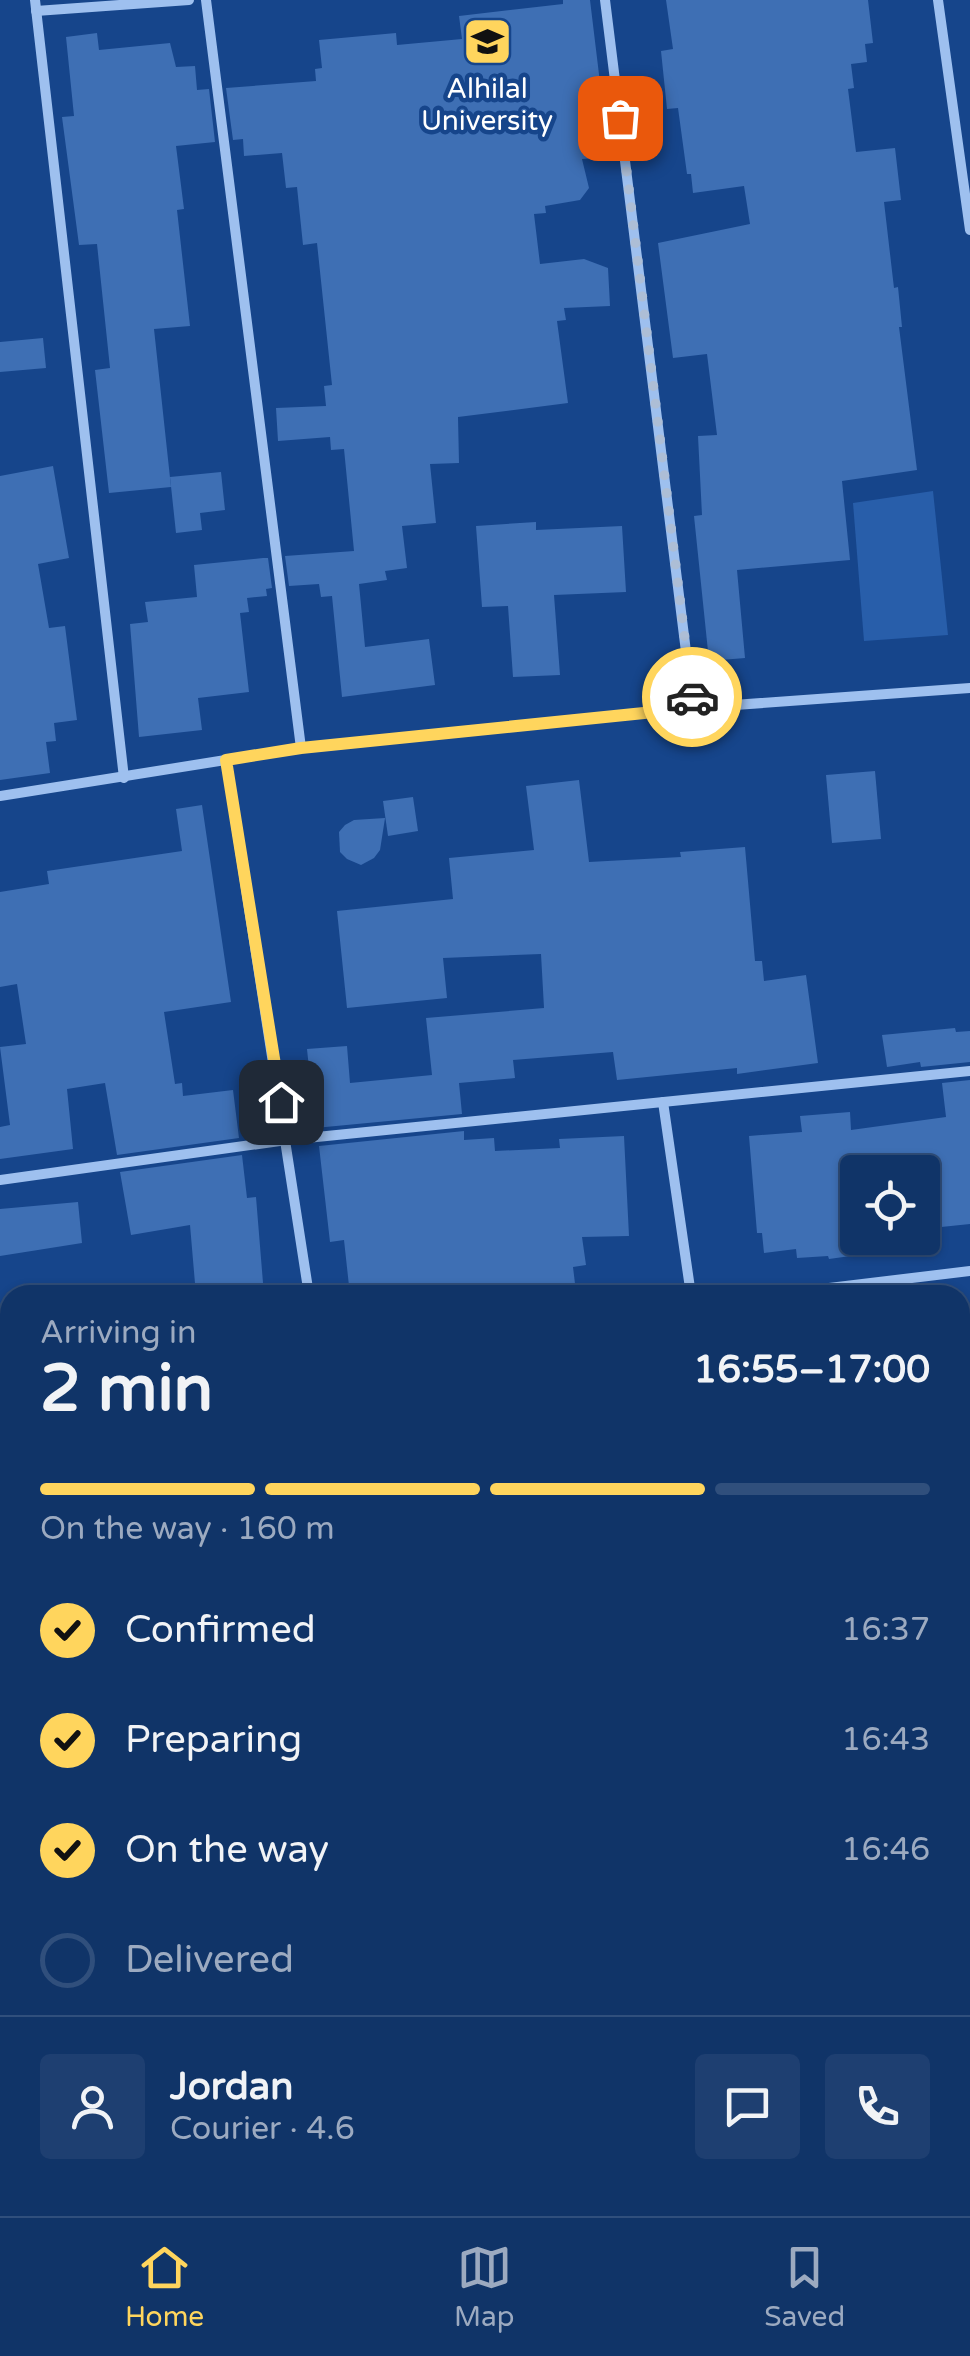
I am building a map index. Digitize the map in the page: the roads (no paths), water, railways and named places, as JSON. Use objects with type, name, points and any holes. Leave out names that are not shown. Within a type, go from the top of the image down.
[{"type":"street","points":[[124,778],[35,6],[188,0]]},
{"type":"street","points":[[206,0],[301,748]]},
{"type":"street","points":[[605,0],[693,708]]},
{"type":"street","points":[[938,0],[966,166],[970,230]]},
{"type":"street","points":[[0,796],[301,748],[693,708],[970,688]]},
{"type":"street","points":[[226,760],[308,1285]]},
{"type":"street","points":[[0,1180],[287,1140],[970,1071]]},
{"type":"street","points":[[663,1102],[690,1285]]},
{"type":"street","points":[[858,1285],[970,1272]]},
{"type":"place","name":"Alhilal University","points":[[487,41]]}]
